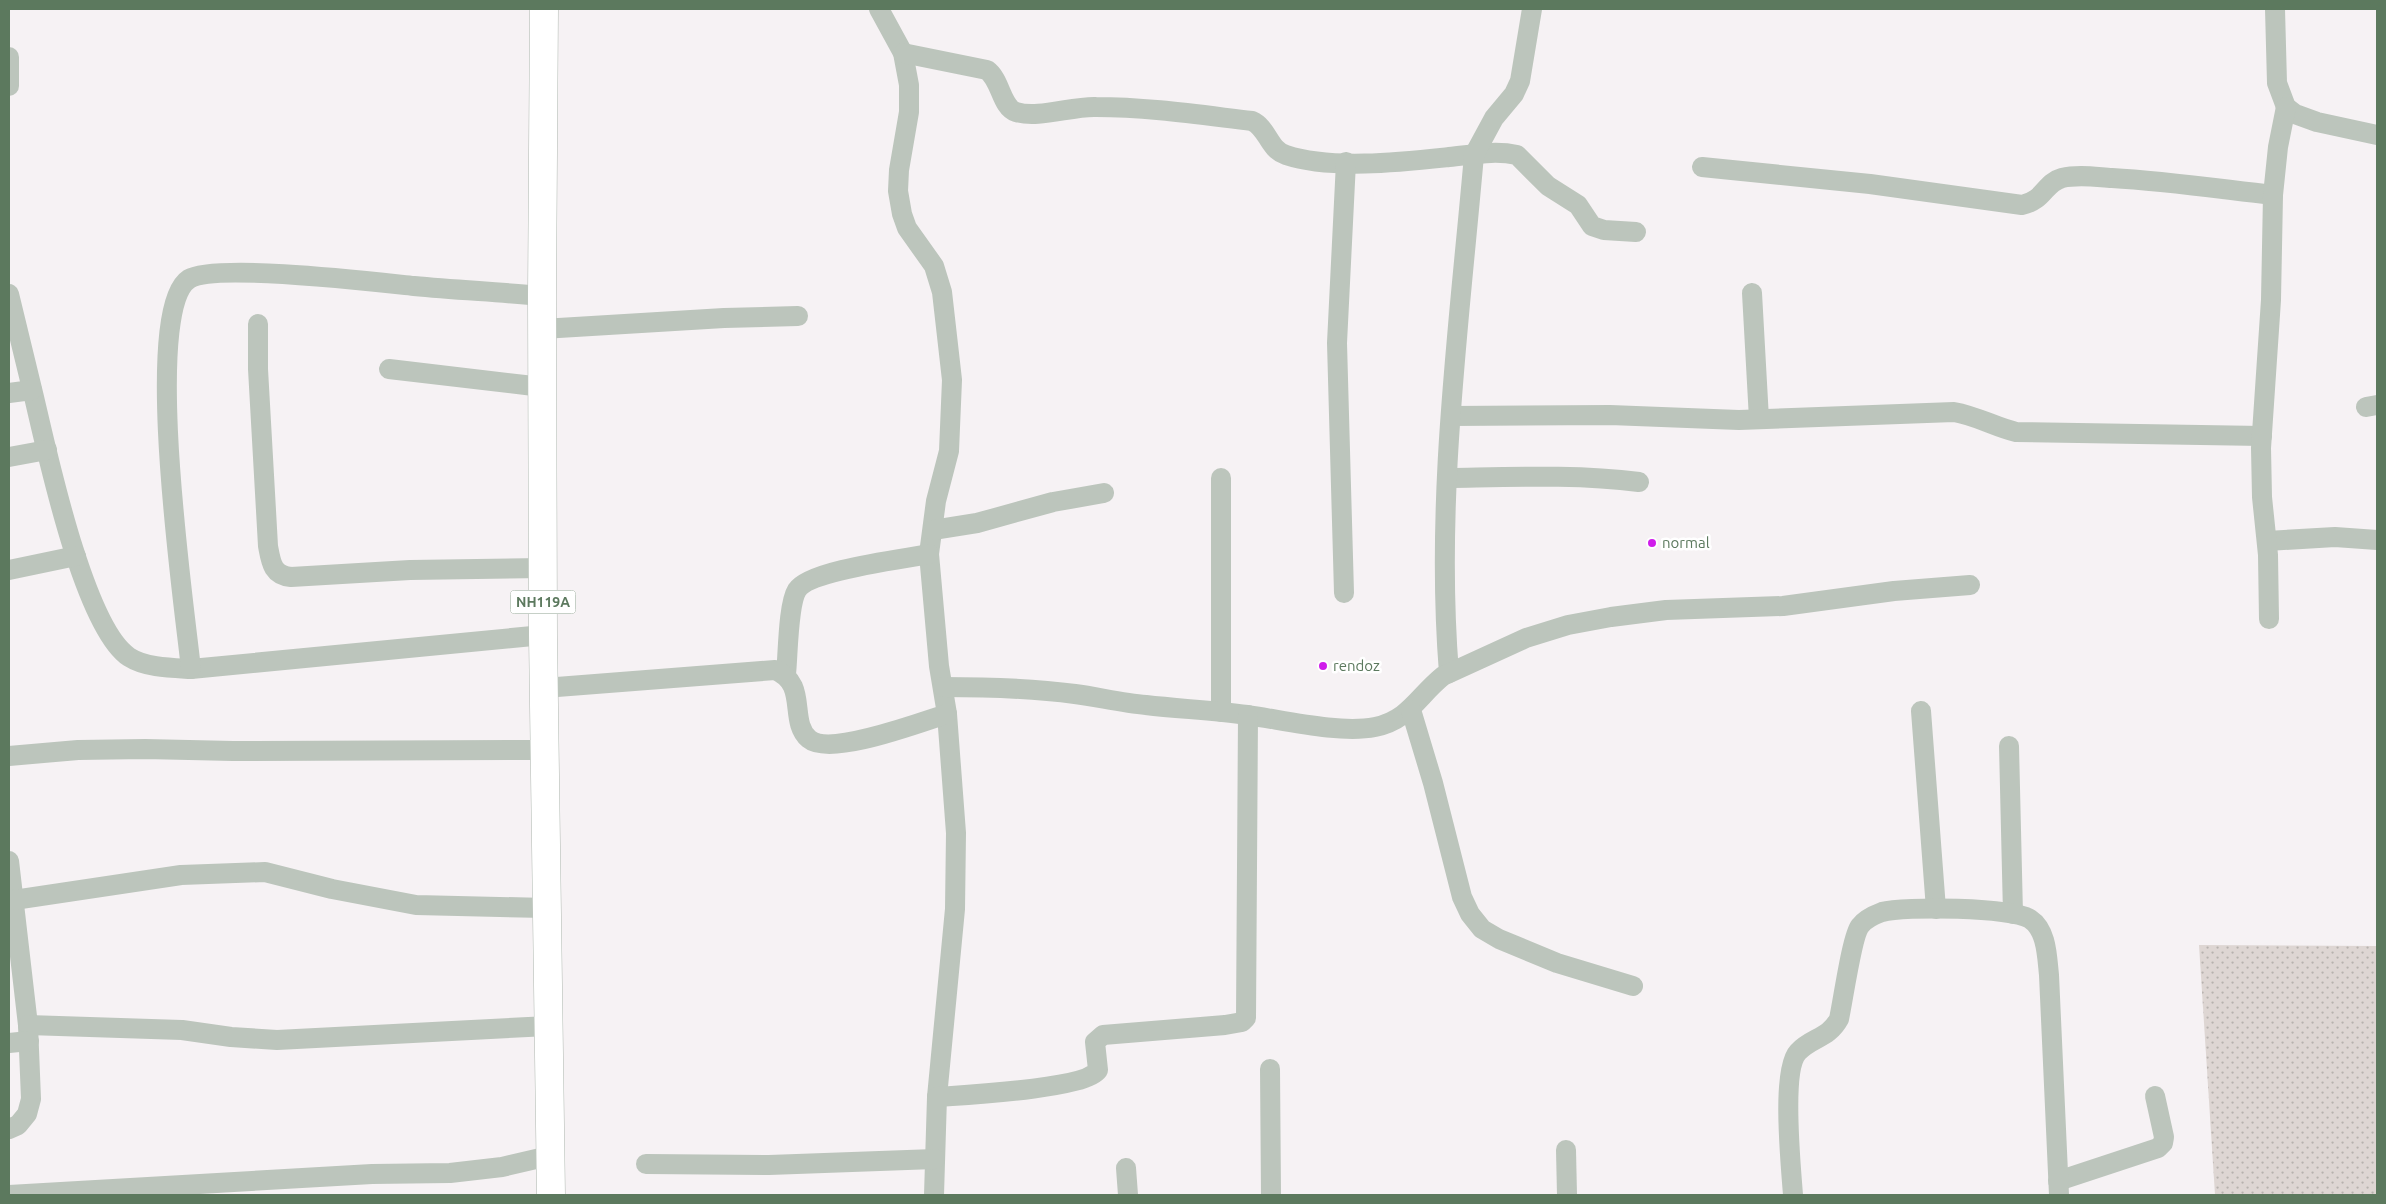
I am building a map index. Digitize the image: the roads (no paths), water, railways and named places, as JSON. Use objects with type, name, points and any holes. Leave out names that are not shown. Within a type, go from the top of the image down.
[{"type":"highway","name":"NH119A","points":[[544,9],[542,387],[548,1179]]},
{"type":"street","points":[[879,9],[903,53],[909,85],[909,112],[899,170],[898,191],[902,214],[907,228],[934,266],[942,292],[952,380],[949,451],[936,501],[930,554],[947,714],[956,833],[956,876],[937,1097],[934,1195]]},
{"type":"street","points":[[1449,673],[1444,576],[1448,478],[1451,416],[1474,155],[1494,118],[1514,94],[1520,81],[1532,9]]},
{"type":"street","points":[[2275,9],[2277,83],[2286,107],[2295,114],[2317,122],[2377,135]]},
{"type":"street","points":[[903,53],[987,70],[993,75],[1010,109],[1016,112],[1043,113],[1096,106],[1252,121],[1260,125],[1275,149],[1283,154],[1313,160],[1346,162],[1395,161],[1505,152],[1517,155],[1527,162],[1548,186],[1578,205],[1588,221],[1598,229],[1636,232]]},
{"type":"street","points":[[9,57],[9,86]]},
{"type":"street","points":[[2269,619],[2267,541],[2262,497],[2262,436],[2271,300],[2273,195],[2278,147],[2286,107]]},
{"type":"street","points":[[1344,593],[1337,343],[1346,162]]},
{"type":"street","points":[[1702,167],[1870,184],[2022,205],[2038,199],[2052,183],[2061,178],[2075,176],[2126,179],[2273,195]]},
{"type":"street","points":[[191,669],[172,498],[166,414],[169,337],[180,286],[190,278],[225,273],[293,275],[542,296]]},
{"type":"street","points":[[1752,293],[1759,419]]},
{"type":"street","points":[[9,294],[46,450],[76,556],[103,621],[116,646],[130,658],[147,664],[191,669],[543,635]]},
{"type":"street","points":[[542,329],[724,318],[798,316]]},
{"type":"street","points":[[258,324],[258,370],[268,546],[274,571],[282,576],[290,577],[410,570],[543,568]]},
{"type":"street","points":[[389,369],[542,387]]},
{"type":"street","points":[[9,393],[32,390]]},
{"type":"street","points":[[1451,416],[1610,415],[1662,419],[1759,419],[1954,412],[1973,415],[2000,428],[2016,432],[2262,436]]},
{"type":"street","points":[[9,456],[46,450]]},
{"type":"street","points":[[1448,478],[1529,477],[1639,482]]},
{"type":"street","points":[[1221,478],[1221,712]]},
{"type":"street","points":[[933,530],[977,524],[1053,502],[1104,493]]},
{"type":"street","points":[[2267,541],[2335,537],[2377,540]]},
{"type":"street","points":[[930,554],[862,566],[806,582],[797,590],[792,605],[786,674],[793,685],[804,731],[809,739],[820,744],[865,740],[947,714]]},
{"type":"street","points":[[9,570],[76,556]]},
{"type":"street","points":[[943,687],[999,687],[1037,690],[1142,705],[1248,715],[1352,729],[1374,727],[1395,721],[1411,710],[1431,686],[1449,673],[1526,638],[1568,625],[1666,610],[1783,606],[1894,591],[1970,585]]},
{"type":"street","points":[[544,688],[759,670],[775,670],[786,674]]},
{"type":"street","points":[[1411,710],[1433,783],[1462,897],[1470,914],[1482,930],[1557,962],[1633,986]]},
{"type":"street","points":[[1921,711],[1936,909]]},
{"type":"street","points":[[937,1097],[1029,1089],[1088,1077],[1098,1070],[1095,1042],[1103,1035],[1225,1025],[1238,1023],[1246,1018],[1248,715]]},
{"type":"street","points":[[2009,746],[2014,914]]},
{"type":"street","points":[[9,756],[78,750],[145,749],[233,751],[544,750]]},
{"type":"street","points":[[9,861],[28,1033],[31,1099],[27,1114],[18,1125],[9,1128]]},
{"type":"street","points":[[14,900],[181,875],[265,872],[332,889],[416,905],[546,908]]},
{"type":"street","points":[[1793,1195],[1789,1100],[1791,1063],[1798,1052],[1833,1030],[1839,1019],[1854,941],[1859,927],[1869,917],[1883,912],[1936,909],[2014,914],[2030,919],[2040,929],[2046,947],[2056,1191],[2158,1148],[2163,1143],[2164,1137],[2155,1096]]},
{"type":"street","points":[[9,1043],[28,1033],[182,1030],[231,1037],[277,1040],[548,1026]]},
{"type":"street","points":[[1270,1069],[1271,1195]]},
{"type":"street","points":[[1566,1150],[1567,1195]]},
{"type":"street","points":[[646,1164],[769,1165],[935,1160]]},
{"type":"street","points":[[9,1195],[372,1174],[450,1173],[502,1166],[548,1179]]},
{"type":"street","points":[[1126,1168],[1128,1195]]},
{"type":"place","name":"normal","points":[[1652,543]]},
{"type":"place","name":"rendoz","points":[[1323,666]]}]
